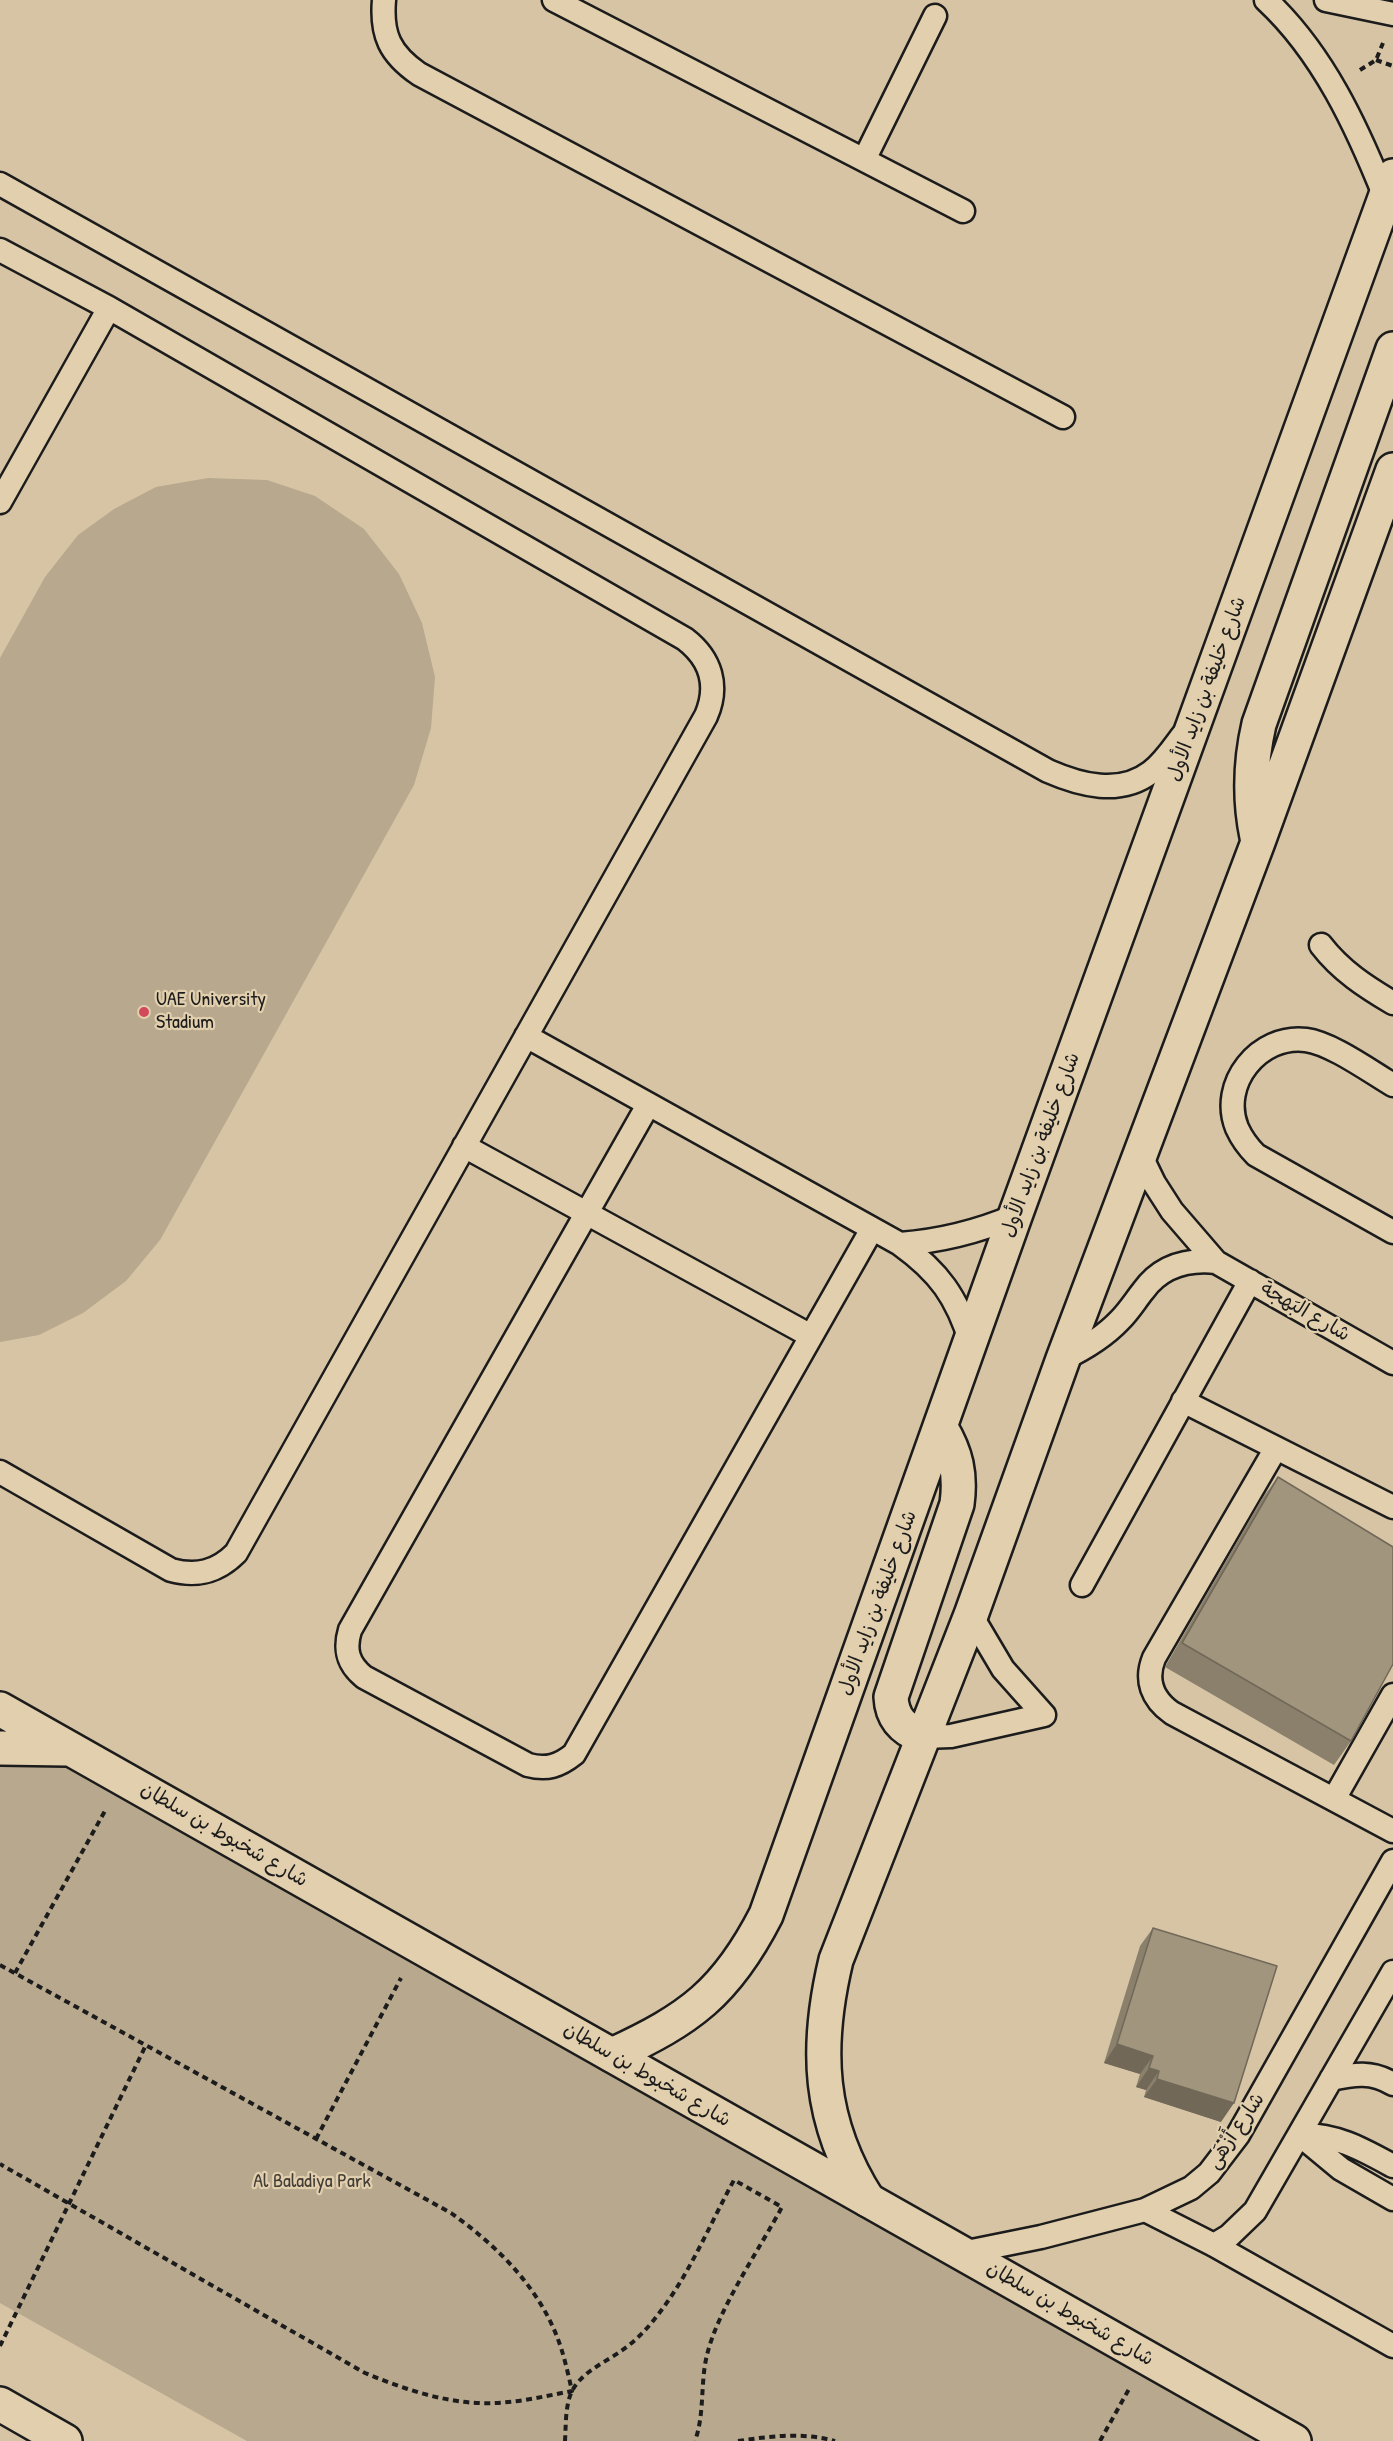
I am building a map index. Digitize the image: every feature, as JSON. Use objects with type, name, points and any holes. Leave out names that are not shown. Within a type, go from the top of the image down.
[{"type":"main road","name":"شارع خليفة بن زايد الأول","points":[[612,2055],[669,2027],[694,2010],[736,1967],[766,1915],[1015,1216],[1389,186]]},
{"type":"main road","points":[[1258,842],[1252,812],[1250,782],[1259,724],[1393,349]]},
{"type":"main road","points":[[868,2200],[849,2170],[837,2137],[828,2102],[823,2066],[828,1995],[836,1960],[971,1616],[1139,1152],[1258,842],[1393,470]]},
{"type":"main road","points":[[923,1737],[902,1726],[892,1708],[891,1698],[957,1504],[959,1472],[956,1456],[941,1428]]},
{"type":"main road","name":"شارع شخبوط بن سلطان","points":[[0,1708],[1294,2441]]},
{"type":"main road","points":[[0,1748],[72,1749]]},
{"type":"main road","points":[[0,2404],[65,2441]]},
{"type":"lane","points":[[384,0],[382,19],[394,52],[419,74],[1063,417]]},
{"type":"lane","points":[[554,0],[963,211]]},
{"type":"lane","points":[[1266,0],[1282,14],[1309,50],[1333,87],[1366,151],[1389,186]]},
{"type":"lane","points":[[1326,0],[1393,14]]},
{"type":"lane","points":[[864,160],[935,16]]},
{"type":"lane","points":[[0,184],[1005,748],[1066,779],[1084,785],[1103,786],[1137,780],[1151,772],[1165,759],[1198,715]]},
{"type":"lane","points":[[0,250],[109,308],[685,639],[705,659],[711,672],[713,687],[712,702],[706,716],[243,1541],[226,1563],[200,1574],[185,1574],[171,1570],[0,1472]]},
{"type":"lane","points":[[0,502],[109,308]]},
{"type":"lane","points":[[1321,945],[1334,963],[1393,1003]]},
{"type":"lane","points":[[526,1036],[900,1244],[920,1258],[953,1296],[964,1319],[971,1343]]},
{"type":"lane","points":[[1393,1085],[1322,1044],[1306,1040],[1289,1041],[1273,1044],[1258,1053],[1238,1079],[1233,1095],[1233,1112],[1237,1127],[1244,1143],[1256,1155],[1393,1232]]},
{"type":"lane","points":[[648,1105],[350,1630],[347,1652],[350,1662],[364,1677],[528,1765],[548,1768],[566,1761],[579,1746],[872,1229]]},
{"type":"lane","points":[[464,1146],[811,1336]]},
{"type":"lane","name":"شارع البَهجة","points":[[1139,1152],[1154,1183],[1173,1211],[1216,1262],[1393,1363]]},
{"type":"lane","points":[[900,1244],[930,1242],[959,1236],[1015,1216]]},
{"type":"lane","name":"شارع البَهجة","points":[[1063,1359],[1085,1348],[1105,1334],[1132,1308],[1154,1278],[1167,1269],[1200,1260],[1216,1262]]},
{"type":"lane","points":[[1082,1585],[1250,1281]]},
{"type":"lane","points":[[1183,1401],[1393,1507]]},
{"type":"lane","points":[[1276,1448],[1154,1658],[1150,1667],[1151,1689],[1163,1707],[1172,1713],[1393,1831]]},
{"type":"lane","points":[[923,1737],[951,1736],[1044,1715],[1003,1669],[971,1616]]},
{"type":"lane","points":[[1334,1799],[1393,1695]]},
{"type":"lane","name":"شارع أَزْهَى","points":[[962,2253],[1041,2237],[1145,2210],[1191,2188],[1209,2173],[1238,2135],[1393,1861]]},
{"type":"lane","points":[[1214,2245],[1230,2236],[1255,2211],[1393,1972]]},
{"type":"lane","points":[[1331,2079],[1351,2074],[1367,2074],[1384,2078],[1393,2084]]},
{"type":"lane","points":[[1299,2135],[1336,2138],[1393,2166]]},
{"type":"lane","points":[[1299,2135],[1341,2169],[1393,2199]]},
{"type":"lane","points":[[1145,2210],[1214,2245],[1393,2346]]},
{"type":"path","points":[[1333,87],[1376,60],[1384,40]]},
{"type":"path","points":[[1376,60],[1393,66]]},
{"type":"path","points":[[15,1974],[123,1778]]},
{"type":"path","points":[[316,2139],[418,1945]]},
{"type":"path","points":[[0,1965],[451,2213],[483,2236],[510,2262],[531,2289],[548,2318],[562,2349],[572,2391]]},
{"type":"path","points":[[0,2346],[146,2045]]},
{"type":"path","points":[[0,2164],[365,2373],[394,2385],[458,2401],[493,2403],[572,2391]]},
{"type":"path","points":[[565,2441],[568,2403],[572,2391],[590,2371],[623,2349],[660,2313],[734,2180],[782,2207],[715,2330],[702,2378],[701,2425],[695,2441]]},
{"type":"path","points":[[1100,2441],[1147,2358]]},
{"type":"path","points":[[738,2441],[779,2435],[807,2435],[835,2441]]},
{"type":"green space","name":"UAE University Stadium","points":[[208,478],[267,480],[315,496],[364,529],[399,574],[422,623],[435,677],[431,728],[414,785],[160,1240],[126,1281],[83,1313],[39,1335],[0,1342],[0,658],[45,577],[78,535],[114,509],[156,487]]},
{"type":"green space","name":"Al Baladiya Park","points":[[0,1750],[72,1762],[1284,2441],[247,2441],[0,2303]]},
{"type":"building","points":[[1278,1477],[1393,1547],[1393,1664],[1351,1741],[1182,1643]]},
{"type":"building","points":[[1153,1928],[1277,1966],[1234,2103],[1157,2079],[1159,2071],[1149,2068],[1153,2056],[1117,2044]]},
{"type":"place","name":"UAE University Stadium","points":[[144,1012]]}]
